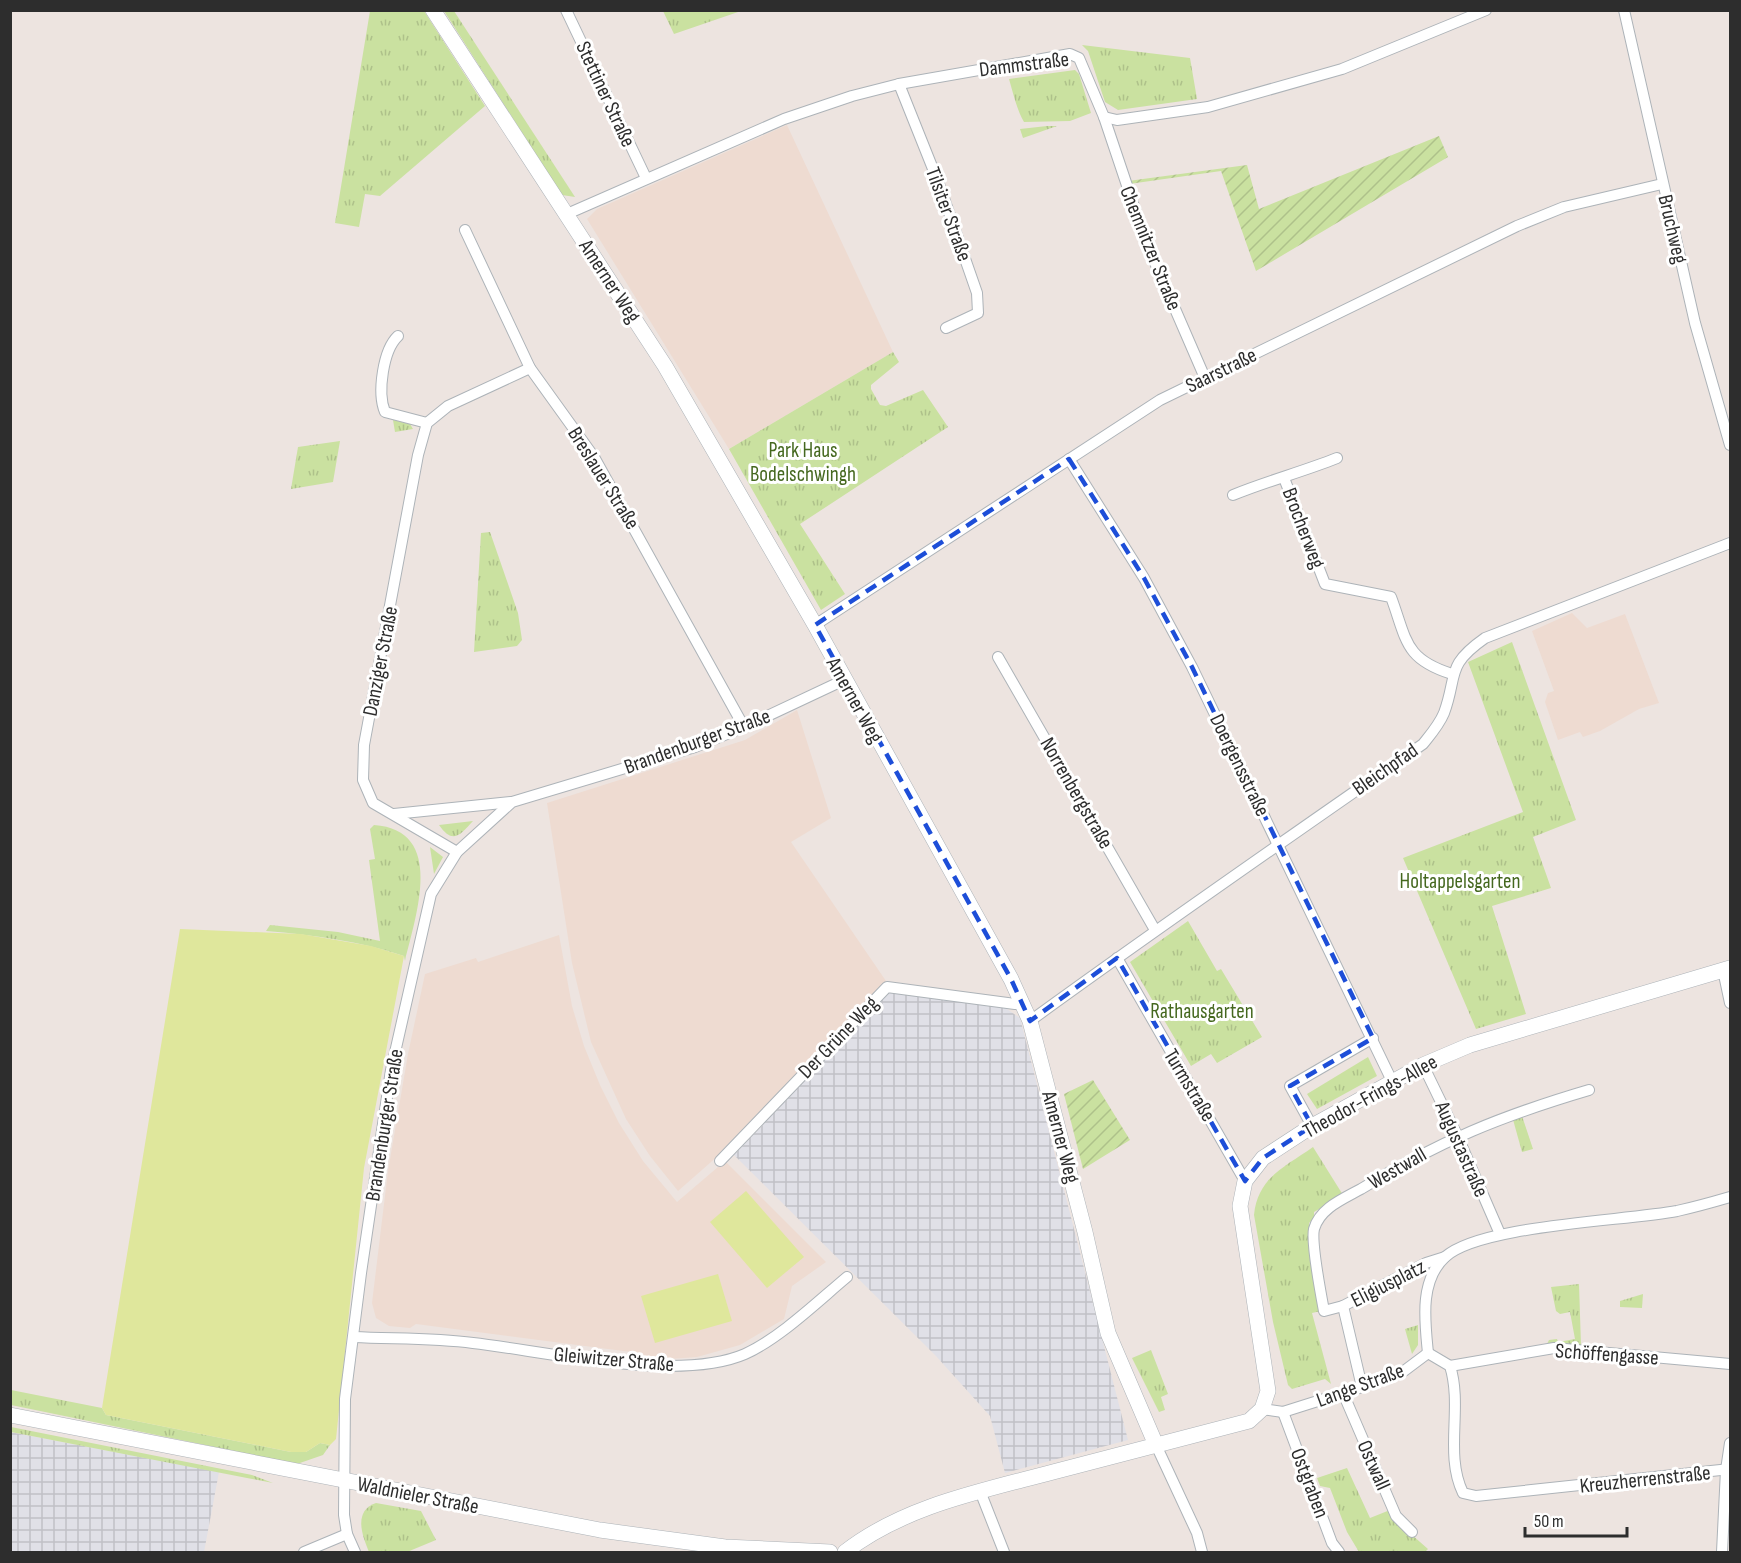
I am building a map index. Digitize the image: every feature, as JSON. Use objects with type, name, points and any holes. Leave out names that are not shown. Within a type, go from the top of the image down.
[{"type":"main road","name":"Amerner Weg","points":[[433,10],[664,366],[815,625],[1021,1000],[1030,1021],[1085,1232],[1108,1333],[1156,1444]]},
{"type":"main road","name":"Theodor-Frings-Allee","points":[[1245,1181],[1263,1158],[1312,1126],[1423,1065],[1470,1045],[1727,969]]},
{"type":"main road","points":[[845,1552],[867,1535],[930,1507],[980,1491],[1249,1421],[1262,1409],[1268,1391],[1240,1206],[1245,1181]]},
{"type":"main road","name":"Waldnieler Straße","points":[[10,1415],[600,1530],[725,1547],[830,1552]]},
{"type":"street","name":"Stettiner Straße","points":[[566,10],[646,178]]},
{"type":"street","points":[[1104,117],[1117,120],[1208,107],[1342,69],[1486,10]]},
{"type":"street","name":"Bruchweg","points":[[1624,10],[1693,312],[1731,446]]},
{"type":"street","name":"Dammstraße","points":[[567,214],[784,119],[852,96],[899,84],[1070,54],[1079,57],[1104,117]]},
{"type":"street","name":"Tilsiter Straße","points":[[899,84],[939,184],[977,293],[978,313],[946,328]]},
{"type":"street","name":"Chemnitzer Straße","points":[[1104,117],[1146,242],[1205,378]]},
{"type":"street","name":"Saarstraße","points":[[815,625],[1160,400],[1517,226],[1564,207],[1662,184]]},
{"type":"street","name":"Breslauer Straße","points":[[465,230],[530,368],[594,457],[744,727]]},
{"type":"street","points":[[398,336],[389,344],[380,401],[385,412],[427,423],[448,406],[530,368]]},
{"type":"street","name":"Danziger Straße","points":[[427,423],[418,454],[364,745],[363,780],[373,803],[457,852]]},
{"type":"street","name":"Brocherweg","points":[[1233,495],[1269,480],[1284,478],[1337,458]]},
{"type":"street","name":"Doergensstraße","points":[[1069,459],[1144,578],[1177,638],[1392,1081]]},
{"type":"street","name":"Brocherweg","points":[[1284,478],[1325,584],[1391,597],[1413,654],[1430,667],[1452,674]]},
{"type":"street","name":"Bleichpfad","points":[[1030,1021],[1155,930],[1423,744],[1435,730],[1444,712],[1452,674],[1463,656],[1485,638],[1731,543]]},
{"type":"street","name":"Norrenbergstraße","points":[[998,657],[1155,930]]},
{"type":"street","name":"Brandenburger Straße","points":[[394,814],[512,802],[690,748],[744,727],[844,680]]},
{"type":"street","name":"Brandenburger Straße","points":[[355,1552],[347,1534],[343,1481],[345,1398],[391,1071],[431,894],[457,852],[512,802]]},
{"type":"street","name":"Turmstraße","points":[[1116,958],[1245,1181]]},
{"type":"street","points":[[1727,969],[1731,1003]]},
{"type":"street","name":"Der Grüne Weg","points":[[720,1161],[887,987],[1015,1004],[1021,1000]]},
{"type":"street","points":[[1312,1126],[1290,1086],[1373,1038]]},
{"type":"street","name":"Augustastraße","points":[[1423,1065],[1457,1135],[1500,1234]]},
{"type":"street","name":"Westwall","points":[[1343,1306],[1324,1311],[1313,1231],[1323,1212],[1408,1160],[1457,1135],[1519,1110],[1589,1090]]},
{"type":"street","points":[[1445,1257],[1465,1246],[1500,1234],[1677,1211],[1731,1197]]},
{"type":"street","name":"Eligiusplatz","points":[[1362,1387],[1343,1306],[1426,1263],[1445,1257]]},
{"type":"street","name":"Lange Straße","points":[[1262,1409],[1282,1412],[1343,1394],[1404,1371],[1428,1353],[1425,1319],[1426,1292],[1445,1257]]},
{"type":"street","name":"Gleiwitzer Straße","points":[[354,1336],[471,1342],[664,1366],[698,1364],[744,1354],[767,1341],[848,1277]]},
{"type":"street","name":"Schöffengasse","points":[[1449,1366],[1554,1348],[1731,1364]]},
{"type":"street","points":[[1428,1353],[1449,1366]]},
{"type":"street","name":"Kreuzherrenstraße","points":[[1449,1366],[1456,1386],[1455,1477],[1463,1493],[1476,1496],[1728,1470]]},
{"type":"street","name":"Ostwall","points":[[1343,1394],[1396,1516],[1412,1532]]},
{"type":"street","name":"Ostgraben","points":[[1282,1412],[1332,1543],[1339,1552]]},
{"type":"street","points":[[1722,1552],[1731,1443]]},
{"type":"street","points":[[1156,1444],[1197,1533],[1202,1552]]},
{"type":"street","points":[[980,1491],[1004,1552]]},
{"type":"street","points":[[304,1552],[347,1534]]},
{"type":"highlighted area","points":[[1069,459],[1144,578],[1192,667],[1373,1038],[1290,1086],[1312,1126],[1263,1158],[1245,1181],[1117,958],[1030,1021],[1011,979],[815,625]]},
{"type":"shaded area","points":[[787,125],[893,352],[729,449],[587,219],[597,209]]},
{"type":"shaded area","points":[[1572,613],[1587,628],[1625,614],[1659,703],[1639,709],[1600,731],[1583,737],[1580,732],[1558,740],[1545,702],[1548,693],[1554,691],[1532,631]]},
{"type":"shaded area","points":[[797,710],[831,818],[791,842],[886,981],[719,1155],[678,1191],[650,1156],[626,1119],[591,1042],[572,963],[547,803],[745,740]]},
{"type":"shaded area","points":[[559,935],[572,1006],[584,1046],[619,1123],[643,1161],[677,1202],[725,1161],[826,1262],[792,1286],[784,1319],[740,1345],[697,1357],[656,1360],[636,1358],[631,1352],[416,1324],[410,1328],[389,1326],[376,1318],[372,1303],[388,1171],[408,1054],[425,974],[476,958],[478,962]]},
{"type":"shaded area","points":[[890,992],[1004,1007],[1020,1018],[1128,1440],[1005,1473],[990,1416],[936,1356],[734,1155]]},
{"type":"shaded area","points":[[10,1432],[219,1472],[204,1552],[11,1552]]},
{"type":"green space","points":[[370,11],[424,11],[485,106],[380,196],[365,194],[359,227],[335,223]]},
{"type":"green space","points":[[444,11],[454,11],[575,197],[562,195]]},
{"type":"green space","points":[[663,11],[741,11],[674,34]]},
{"type":"green space","points":[[1082,45],[1190,58],[1197,99],[1118,110],[1105,102],[1088,51]]},
{"type":"green space","points":[[1075,70],[1079,74],[1091,113],[1070,121],[1024,122],[1009,79]]},
{"type":"green space","points":[[1057,126],[1023,138],[1020,129]]},
{"type":"green space","points":[[1439,136],[1448,157],[1256,271],[1221,171],[1129,184],[1128,181],[1247,165],[1259,209]]},
{"type":"green space","name":"Park Haus Bodelschwingh","points":[[893,352],[899,362],[871,385],[880,405],[886,406],[923,390],[948,427],[800,524],[845,594],[821,610],[729,449]]},
{"type":"green space","points":[[393,420],[410,424],[413,429],[395,432]]},
{"type":"green space","points":[[340,441],[333,482],[291,489],[298,447]]},
{"type":"green space","points":[[490,532],[518,613],[522,640],[517,646],[474,652],[481,533]]},
{"type":"green space","name":"Holtappelsgarten","points":[[1512,642],[1576,820],[1533,837],[1551,888],[1492,906],[1526,1014],[1476,1029],[1403,858],[1523,812],[1468,662]]},
{"type":"green space","points":[[473,821],[456,836],[448,835],[439,825]]},
{"type":"green space","points":[[374,825],[396,830],[411,842],[418,858],[421,878],[419,899],[405,961],[404,956],[353,943],[266,931],[270,925],[338,932],[380,941],[369,860],[375,859],[370,829]]},
{"type":"green space","points":[[430,847],[443,857],[434,874]]},
{"type":"green space","name":"Rathausgarten","points":[[1188,921],[1217,971],[1221,969],[1262,1037],[1217,1063],[1211,1054],[1191,1066],[1130,962]]},
{"type":"green space","points":[[180,929],[301,934],[371,946],[404,956],[364,1168],[336,1439],[330,1445],[320,1443],[306,1452],[291,1452],[106,1415],[102,1408]]},
{"type":"green space","points":[[1368,1057],[1377,1076],[1317,1109],[1307,1094]]},
{"type":"green space","points":[[1093,1080],[1130,1140],[1083,1169],[1064,1094]]},
{"type":"green space","points":[[1521,1113],[1533,1149],[1522,1152],[1512,1116]]},
{"type":"green space","points":[[1313,1147],[1343,1195],[1314,1212],[1314,1218],[1309,1223],[1321,1311],[1312,1313],[1331,1384],[1325,1379],[1292,1389],[1288,1385],[1273,1322],[1254,1215],[1261,1191],[1267,1182],[1283,1167]]},
{"type":"green space","points":[[746,1191],[804,1257],[767,1288],[710,1222]]},
{"type":"green space","points":[[718,1274],[732,1321],[655,1343],[641,1296]]},
{"type":"green space","points":[[1579,1284],[1581,1345],[1547,1344],[1549,1340],[1557,1339],[1558,1342],[1575,1339],[1570,1312],[1560,1314],[1556,1311],[1551,1287]]},
{"type":"green space","points":[[1643,1294],[1642,1308],[1620,1307],[1620,1301]]},
{"type":"green space","points":[[1418,1325],[1418,1345],[1412,1354],[1405,1329]]},
{"type":"green space","points":[[1151,1350],[1168,1394],[1161,1397],[1165,1410],[1159,1412],[1132,1358]]},
{"type":"green space","points":[[11,1390],[102,1408],[106,1415],[291,1452],[306,1452],[320,1443],[330,1445],[323,1455],[297,1464],[11,1405]]},
{"type":"green space","points":[[11,1427],[252,1475],[273,1483],[11,1432]]},
{"type":"green space","points":[[1347,1468],[1370,1518],[1390,1510],[1395,1520],[1428,1549],[1425,1552],[1359,1552],[1347,1532],[1330,1488],[1320,1486],[1317,1478]]},
{"type":"green space","points":[[376,1503],[421,1511],[436,1540],[407,1552],[369,1552],[361,1524],[364,1512]]}]
